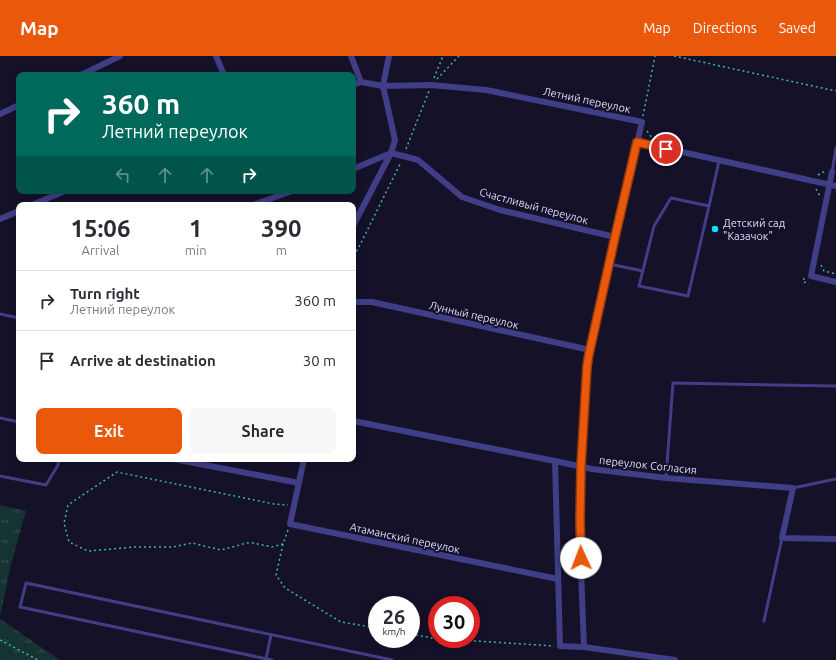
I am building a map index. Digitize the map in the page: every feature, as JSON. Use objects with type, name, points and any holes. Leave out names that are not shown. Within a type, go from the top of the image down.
[{"type":"street","points":[[87,72],[120,56]]},
{"type":"street","points":[[216,56],[223,72]]},
{"type":"street","points":[[351,56],[361,82],[356,84]]},
{"type":"street","points":[[356,220],[391,153],[394,140],[383,86],[389,56]]},
{"type":"street","name":"Летний переулок","points":[[361,82],[383,86],[431,85],[486,90],[642,122],[587,366],[581,466],[580,520],[584,647]]},
{"type":"street","points":[[0,114],[16,106]]},
{"type":"street","points":[[637,142],[833,186]]},
{"type":"street","points":[[356,168],[391,153]]},
{"type":"street","name":"Счастливый переулок","points":[[391,153],[418,160],[462,197],[500,210],[615,237]]},
{"type":"street","points":[[832,172],[833,186],[811,276],[836,282]]},
{"type":"street","points":[[39,202],[58,194]]},
{"type":"street","points":[[261,202],[284,194]]},
{"type":"street","points":[[0,219],[16,211]]},
{"type":"street","name":"Лунный переулок","points":[[356,302],[372,302],[590,350]]},
{"type":"street","name":"переулок Согласия","points":[[356,422],[592,469],[666,478],[793,488]]},
{"type":"street","points":[[555,461],[560,646],[584,647],[675,660]]},
{"type":"street","points":[[189,462],[299,482]]},
{"type":"street","points":[[290,524],[303,462]]},
{"type":"street","points":[[793,488],[782,538],[836,539]]},
{"type":"street","name":"Атаманский переулок","points":[[290,524],[558,579]]},
{"type":"lane","points":[[832,172],[836,148]]},
{"type":"lane","points":[[709,206],[671,198],[654,226],[639,286],[688,296],[709,206],[719,161]]},
{"type":"lane","points":[[609,264],[643,272]]},
{"type":"lane","points":[[0,314],[16,317]]},
{"type":"lane","points":[[666,478],[673,383],[836,386]]},
{"type":"lane","points":[[0,418],[16,421]]},
{"type":"lane","points":[[0,476],[46,485],[58,462]]},
{"type":"lane","points":[[793,488],[836,479]]},
{"type":"lane","points":[[764,621],[782,538]]},
{"type":"lane","points":[[272,660],[20,607],[26,583],[392,660]]},
{"type":"lane","points":[[266,659],[271,635]]},
{"type":"path","points":[[431,85],[459,56]]},
{"type":"path","points":[[642,122],[655,56]]},
{"type":"path","points":[[674,56],[836,90]]},
{"type":"path","points":[[820,196],[814,187],[817,175],[824,171],[832,172]]},
{"type":"path","points":[[283,544],[272,547],[254,543],[221,550],[192,543],[173,547],[135,547],[88,551],[69,542],[64,524],[68,505],[117,472],[274,504],[294,506]]},
{"type":"path","points":[[290,524],[283,544],[276,575],[285,588],[341,622],[368,626]]},
{"type":"path","points":[[0,640],[38,660]]},
{"type":"path","points":[[480,641],[560,646]]},
{"type":"green space","points":[[0,505],[26,511],[10,568],[0,617]]},
{"type":"green space","points":[[0,619],[60,660],[0,660]]},
{"type":"place","name":"Детский сад \"Казачок\"","points":[[715,229]]},
{"type":"route","points":[[581,558],[581,466],[589,354],[637,142],[666,149]]}]
